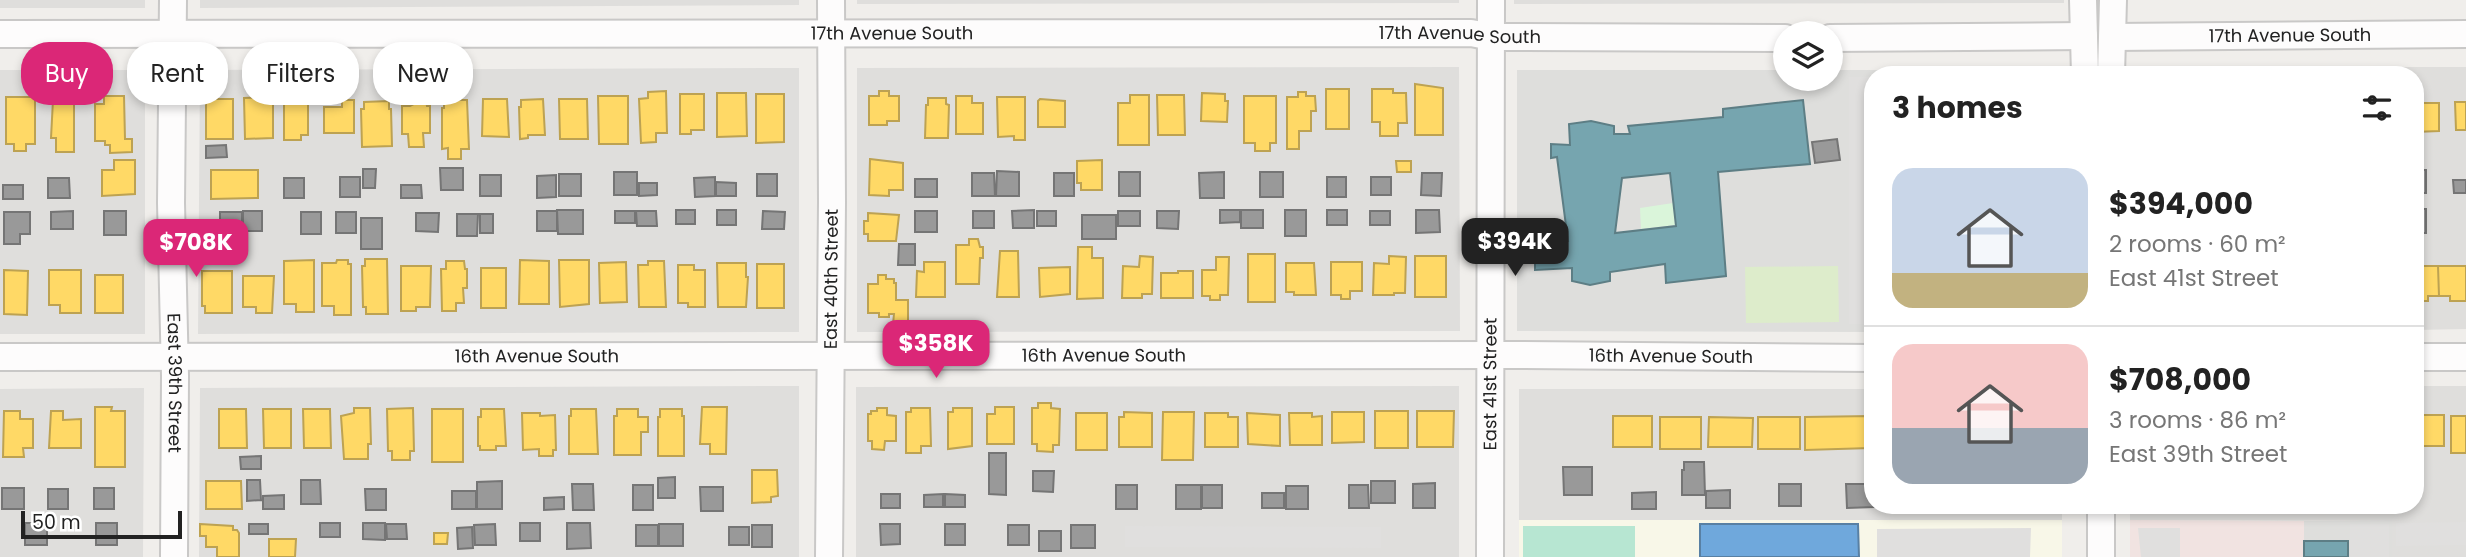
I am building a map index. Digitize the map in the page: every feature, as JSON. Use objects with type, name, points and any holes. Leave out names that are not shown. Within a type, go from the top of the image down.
[{"type":"street","name":"East 39th Street","points":[[173,0],[171,203],[174,557]]},
{"type":"street","name":"East 40th Street","points":[[829,557],[831,0]]},
{"type":"street","name":"East 41st Street","points":[[1490,557],[1491,0]]},
{"type":"street","points":[[2083,0],[2085,66]]},
{"type":"street","points":[[2111,66],[2113,0]]},
{"type":"street","name":"17th Avenue South","points":[[0,34],[1471,33],[1492,37],[1773,37]]},
{"type":"street","name":"17th Avenue South","points":[[2113,37],[2466,34]]},
{"type":"street","points":[[1843,38],[2084,36]]},
{"type":"street","name":"16th Avenue South","points":[[0,356],[1491,355],[1864,358]]},
{"type":"street","points":[[2424,357],[2466,357]]},
{"type":"street","points":[[2101,514],[2101,557]]},
{"type":"shaded area","points":[[0,0],[145,0],[145,8],[0,8]]},
{"type":"shaded area","points":[[200,0],[799,0],[799,5],[200,8]]},
{"type":"shaded area","points":[[857,0],[1459,0],[1459,3],[857,4]]},
{"type":"shaded area","points":[[1514,0],[2064,0],[2064,3],[1514,4]]},
{"type":"shaded area","points":[[1459,67],[1460,331],[857,332],[857,68]]},
{"type":"shaded area","points":[[2424,67],[2466,67],[2466,329],[2424,330]]},
{"type":"shaded area","points":[[799,68],[799,332],[198,334],[200,105],[228,105],[228,70],[242,70],[242,105],[359,105],[359,69],[373,69],[373,105],[473,105],[473,69]]},
{"type":"shaded area","points":[[0,70],[21,70],[21,105],[113,105],[113,70],[127,70],[127,105],[145,105],[145,334],[0,334]]},
{"type":"shaded area","points":[[1517,70],[1773,70],[1773,91],[1843,91],[1843,70],[1864,70],[1864,332],[1517,331]]},
{"type":"shaded area","points":[[1849,77],[1864,77],[1864,324],[1849,324]]},
{"type":"shaded area","points":[[799,386],[799,557],[199,557],[200,388]]},
{"type":"shaded area","points":[[1459,386],[1459,557],[856,557],[856,387]]},
{"type":"shaded area","points":[[2424,386],[2466,386],[2466,557],[2392,557],[2391,521],[2130,520],[2130,514],[2424,514]]},
{"type":"shaded area","points":[[144,388],[143,557],[0,557],[0,389]]},
{"type":"shaded area","points":[[1519,389],[1864,389],[1864,514],[2062,514],[2062,520],[1519,520]]},
{"type":"shaded area","points":[[1519,520],[2062,520],[2062,557],[1519,557]]},
{"type":"shaded area","points":[[2130,520],[2304,521],[2304,557],[2130,557]]},
{"type":"shaded area","points":[[2304,521],[2392,521],[2392,557],[2304,557]]},
{"type":"shaded area","points":[[2466,522],[2466,545],[2396,546],[2396,523]]},
{"type":"shaded area","points":[[2350,524],[2389,524],[2389,557],[2350,557]]},
{"type":"shaded area","points":[[1125,526],[1381,527],[1381,548],[1125,547]]},
{"type":"shaded area","points":[[2031,528],[2030,557],[1877,557],[1877,529]]},
{"type":"shaded area","points":[[2138,528],[2180,528],[2180,557],[2141,557]]},
{"type":"green space","points":[[1673,203],[1675,225],[1641,229],[1640,208]]},
{"type":"green space","points":[[1838,266],[1839,322],[1746,323],[1745,267]]},
{"type":"green space","points":[[1523,526],[1635,526],[1635,557],[1523,557]]},
{"type":"building: Homes","points":[[1415,84],[1443,88],[1443,135],[1415,135]]},
{"type":"building: Homes","points":[[1326,89],[1349,89],[1349,129],[1326,129]]},
{"type":"building: Homes","points":[[1372,89],[1393,89],[1393,93],[1406,93],[1407,123],[1398,123],[1398,136],[1380,136],[1380,122],[1372,122]]},
{"type":"building: Homes","points":[[666,91],[667,133],[656,133],[656,142],[641,143],[639,99],[648,98],[648,92]]},
{"type":"building: Homes","points":[[879,91],[889,91],[889,96],[899,96],[899,121],[887,121],[887,125],[869,125],[869,96],[879,96]]},
{"type":"building: Homes","points":[[1298,92],[1315,96],[1316,111],[1311,111],[1311,131],[1299,131],[1299,149],[1287,149],[1287,97],[1298,97]]},
{"type":"building: Homes","points":[[717,93],[746,93],[747,136],[717,137]]},
{"type":"building: Homes","points":[[1202,93],[1225,94],[1225,101],[1228,101],[1227,122],[1201,121]]},
{"type":"building: Homes","points":[[680,94],[704,94],[704,130],[691,130],[691,134],[680,134]]},
{"type":"building: Homes","points":[[756,94],[784,94],[784,142],[756,143]]},
{"type":"building: Homes","points":[[1130,95],[1149,95],[1149,145],[1118,145],[1118,103],[1130,103]]},
{"type":"building: Homes","points":[[1157,95],[1184,95],[1185,135],[1158,135]]},
{"type":"building: Homes","points":[[113,96],[124,96],[125,139],[132,139],[132,152],[110,153],[110,145],[105,145],[105,141],[95,141],[95,105],[113,105]]},
{"type":"building: Homes","points":[[598,96],[628,96],[628,144],[599,144]]},
{"type":"building: Homes","points":[[956,96],[972,96],[972,103],[983,103],[983,134],[956,134]]},
{"type":"building: Homes","points":[[1244,96],[1276,96],[1276,143],[1270,143],[1270,151],[1255,151],[1255,143],[1244,143]]},
{"type":"building: Homes","points":[[6,97],[21,97],[21,105],[35,105],[35,144],[26,144],[26,151],[14,151],[14,144],[6,144]]},
{"type":"building: Homes","points":[[997,97],[1025,97],[1025,140],[1014,140],[1014,136],[998,137]]},
{"type":"building: Homes","points":[[928,98],[946,98],[946,104],[949,105],[948,138],[925,138]]},
{"type":"building: Homes","points":[[228,99],[233,99],[233,139],[206,139],[206,105],[228,105]]},
{"type":"building: Homes","points":[[483,99],[507,99],[509,137],[482,136]]},
{"type":"building: Homes","points":[[543,99],[545,135],[528,135],[528,138],[520,139],[521,100]]},
{"type":"building: Homes","points":[[559,99],[587,99],[588,139],[560,139]]},
{"type":"building: Homes","points":[[1040,99],[1065,101],[1065,127],[1038,127]]},
{"type":"building: Homes","points":[[364,102],[389,105],[392,146],[362,147],[361,109],[364,109]]},
{"type":"building: Homes","points":[[2455,102],[2466,102],[2466,130],[2456,130]]},
{"type":"building: Homes","points":[[2424,103],[2439,103],[2439,131],[2424,132]]},
{"type":"building: Homes","points":[[53,105],[74,105],[74,152],[56,152],[56,138],[51,138]]},
{"type":"building: Homes","points":[[244,105],[273,105],[273,138],[245,139]]},
{"type":"building: Homes","points":[[284,105],[308,105],[308,135],[301,135],[301,140],[284,140]]},
{"type":"building: Homes","points":[[354,105],[354,133],[324,133],[324,107]]},
{"type":"building: Homes","points":[[444,105],[467,105],[469,149],[461,149],[461,159],[448,159],[448,148],[442,149]]},
{"type":"building: Homes","points":[[402,106],[430,106],[430,133],[423,133],[424,147],[409,147],[408,134],[402,134]]},
{"type":"building: Homes","points":[[870,159],[903,163],[903,190],[889,190],[889,196],[869,195]]},
{"type":"building: Homes","points":[[114,160],[135,160],[135,194],[102,196],[102,170],[114,170]]},
{"type":"building: Homes","points":[[1102,160],[1102,190],[1081,190],[1081,183],[1077,183],[1077,161]]},
{"type":"building: Homes","points":[[1396,161],[1411,161],[1411,172],[1397,172]]},
{"type":"building: Homes","points":[[211,170],[258,170],[258,198],[211,199]]},
{"type":"building: Homes","points":[[868,213],[899,215],[896,241],[868,241],[868,234],[864,234],[864,221],[868,221]]},
{"type":"building: Homes","points":[[969,239],[978,239],[980,247],[983,247],[979,284],[956,284],[956,245],[969,245]]},
{"type":"building: Homes","points":[[1078,247],[1092,247],[1092,258],[1103,258],[1103,298],[1077,299]]},
{"type":"building: Homes","points":[[1000,251],[1018,251],[1019,297],[997,297]]},
{"type":"building: Homes","points":[[1248,254],[1275,254],[1275,302],[1248,302]]},
{"type":"building: Homes","points":[[1140,256],[1153,257],[1152,294],[1142,294],[1142,298],[1122,298],[1123,266],[1139,267]]},
{"type":"building: Homes","points":[[1389,256],[1406,257],[1405,293],[1373,295],[1374,263],[1389,264]]},
{"type":"building: Homes","points":[[1415,256],[1446,256],[1446,297],[1415,297]]},
{"type":"building: Homes","points":[[1216,257],[1229,257],[1228,295],[1220,295],[1220,300],[1210,300],[1210,296],[1202,296],[1202,270],[1216,270]]},
{"type":"building: Homes","points":[[365,259],[387,259],[388,314],[366,314],[366,307],[363,307],[362,266],[365,266]]},
{"type":"building: Homes","points":[[314,260],[314,312],[296,312],[296,304],[284,304],[284,261]]},
{"type":"building: Homes","points":[[337,260],[348,260],[348,264],[351,264],[351,315],[334,315],[334,306],[322,306],[322,263],[336,263]]},
{"type":"building: Homes","points":[[520,260],[549,261],[549,304],[519,304]]},
{"type":"building: Homes","points":[[559,260],[589,260],[589,304],[560,307]]},
{"type":"building: Homes","points":[[446,261],[464,261],[467,269],[467,288],[463,288],[464,303],[456,303],[456,311],[442,311],[441,269],[446,269]]},
{"type":"building: Homes","points":[[648,261],[664,261],[666,307],[639,307],[638,265],[648,265]]},
{"type":"building: Homes","points":[[626,262],[627,302],[600,303],[599,263]]},
{"type":"building: Homes","points":[[924,262],[945,262],[945,297],[916,297],[917,271],[924,272]]},
{"type":"building: Homes","points":[[1331,262],[1362,262],[1362,291],[1350,291],[1350,299],[1331,295]]},
{"type":"building: Homes","points":[[717,263],[746,263],[746,307],[718,307]]},
{"type":"building: Homes","points":[[1286,263],[1314,263],[1316,295],[1294,295],[1294,292],[1286,292]]},
{"type":"building: Homes","points":[[757,264],[784,264],[784,308],[757,308]]},
{"type":"building: Homes","points":[[678,265],[694,265],[694,270],[705,270],[705,307],[688,307],[688,303],[678,303]]},
{"type":"building: Homes","points":[[401,266],[431,266],[430,307],[401,311]]},
{"type":"building: Homes","points":[[2424,266],[2438,266],[2439,296],[2428,296],[2428,301],[2424,301]]},
{"type":"building: Homes","points":[[2438,266],[2466,266],[2466,301],[2450,301],[2450,296],[2439,296]]},
{"type":"building: Homes","points":[[1070,267],[1070,294],[1040,297],[1039,268]]},
{"type":"building: Homes","points":[[481,268],[506,268],[506,308],[481,308]]},
{"type":"building: Homes","points":[[4,270],[28,271],[27,315],[4,314]]},
{"type":"building: Homes","points":[[49,270],[81,270],[81,313],[60,313],[60,305],[49,305]]},
{"type":"building: Homes","points":[[202,271],[232,271],[232,313],[205,313],[205,306],[202,306]]},
{"type":"building: Homes","points":[[1193,271],[1193,298],[1161,298],[1161,273]]},
{"type":"building: Homes","points":[[95,275],[123,275],[123,313],[95,313]]},
{"type":"building: Homes","points":[[878,275],[894,279],[896,300],[908,300],[908,324],[893,324],[894,314],[879,317],[879,313],[868,313],[868,284],[878,284]]},
{"type":"building: Homes","points":[[243,276],[274,276],[272,313],[256,313],[256,307],[243,307]]},
{"type":"building: Homes","points":[[1038,403],[1051,403],[1051,408],[1060,409],[1059,445],[1053,445],[1053,452],[1037,451],[1037,444],[1032,444],[1032,408],[1038,408]]},
{"type":"building: Homes","points":[[95,407],[112,407],[111,411],[125,411],[125,467],[95,467]]},
{"type":"building: Homes","points":[[702,407],[727,407],[726,454],[710,454],[710,444],[700,444]]},
{"type":"building: Homes","points":[[995,407],[1014,407],[1014,444],[987,444],[987,414],[995,414]]},
{"type":"building: Homes","points":[[354,408],[370,408],[371,444],[368,444],[368,459],[344,459],[341,416],[354,413]]},
{"type":"building: Homes","points":[[413,408],[414,451],[410,451],[410,460],[392,460],[392,451],[388,451],[387,409]]},
{"type":"building: Homes","points":[[877,408],[887,408],[887,415],[896,416],[896,441],[885,441],[884,450],[872,449],[872,441],[868,441],[868,414],[877,411]]},
{"type":"building: Homes","points":[[911,408],[930,408],[931,446],[921,446],[921,453],[906,453],[906,412],[911,412]]},
{"type":"building: Homes","points":[[953,408],[972,408],[972,446],[948,449],[948,412],[953,412]]},
{"type":"building: Homes","points":[[219,409],[246,409],[247,448],[219,448]]},
{"type":"building: Homes","points":[[263,409],[291,409],[291,448],[264,448]]},
{"type":"building: Homes","points":[[303,409],[330,409],[331,448],[304,448]]},
{"type":"building: Homes","points":[[432,409],[463,409],[463,462],[432,462]]},
{"type":"building: Homes","points":[[481,409],[504,409],[506,446],[496,446],[496,450],[480,450],[478,417],[481,417]]},
{"type":"building: Homes","points":[[571,409],[596,409],[598,454],[569,454]]},
{"type":"building: Homes","points":[[617,409],[638,409],[638,417],[648,417],[648,432],[641,432],[641,455],[614,455],[614,416],[617,416]]},
{"type":"building: Homes","points":[[660,409],[682,409],[684,456],[658,456]]},
{"type":"building: Homes","points":[[4,411],[20,411],[20,419],[33,419],[33,448],[23,448],[24,457],[3,457]]},
{"type":"building: Homes","points":[[51,411],[63,411],[63,420],[81,419],[81,448],[49,448]]},
{"type":"building: Homes","points":[[1375,411],[1408,411],[1408,448],[1375,448]]},
{"type":"building: Homes","points":[[1417,411],[1454,411],[1453,447],[1417,447]]},
{"type":"building: Homes","points":[[1124,412],[1152,413],[1152,447],[1119,447],[1119,417],[1124,417]]},
{"type":"building: Homes","points":[[1163,412],[1194,412],[1193,460],[1162,460]]},
{"type":"building: Homes","points":[[1332,412],[1364,412],[1364,442],[1332,443]]},
{"type":"building: Homes","points":[[522,413],[555,415],[556,450],[553,450],[553,456],[539,456],[539,449],[523,450]]},
{"type":"building: Homes","points":[[1076,413],[1107,413],[1107,450],[1076,450]]},
{"type":"building: Homes","points":[[1205,413],[1228,413],[1228,417],[1238,417],[1238,447],[1205,447]]},
{"type":"building: Homes","points":[[1247,413],[1280,415],[1280,446],[1248,444]]},
{"type":"building: Homes","points":[[1289,413],[1322,416],[1322,445],[1290,445]]},
{"type":"building: Homes","points":[[2424,415],[2444,415],[2444,446],[2424,446]]},
{"type":"building: Homes","points":[[1613,416],[1652,416],[1652,447],[1613,447]]},
{"type":"building: Homes","points":[[1864,416],[1864,448],[1805,450],[1805,417]]},
{"type":"building: Homes","points":[[2451,416],[2466,416],[2466,453],[2451,453]]},
{"type":"building: Homes","points":[[1660,417],[1701,417],[1701,449],[1660,449]]},
{"type":"building: Homes","points":[[1709,417],[1753,418],[1752,447],[1708,447]]},
{"type":"building: Homes","points":[[1758,417],[1800,417],[1800,449],[1758,449]]},
{"type":"building: Homes","points":[[752,470],[777,470],[778,496],[771,497],[771,502],[752,503]]},
{"type":"building: Homes","points":[[206,481],[241,481],[242,509],[206,509]]},
{"type":"building: Homes","points":[[200,524],[233,526],[233,530],[239,533],[239,557],[217,557],[217,547],[206,547],[206,536],[200,536]]},
{"type":"building: Homes","points":[[434,533],[448,533],[447,544],[434,544]]},
{"type":"building: Homes","points":[[269,539],[296,539],[295,557],[269,557]]},
{"type":"building: Schools","points":[[1700,524],[1858,524],[1859,557],[1700,557]]},
{"type":"building: Public","points":[[1803,100],[1810,164],[1718,172],[1726,276],[1666,283],[1665,264],[1610,272],[1610,281],[1590,285],[1572,281],[1572,268],[1535,270],[1535,251],[1559,250],[1561,241],[1568,241],[1557,157],[1551,158],[1551,144],[1570,145],[1569,124],[1591,121],[1614,126],[1614,134],[1630,134],[1628,126],[1723,117],[1723,109]],"holes":[[[1670,173],[1676,226],[1615,233],[1622,178]]]},
{"type":"building: Public","points":[[2304,541],[2348,541],[2348,557],[2304,557]]},
{"type":"building: Industry","points":[[1837,139],[1840,160],[1815,163],[1812,142]]},
{"type":"building: Industry","points":[[226,145],[227,157],[206,158],[206,146]]},
{"type":"building: Industry","points":[[440,168],[463,168],[463,190],[441,190]]},
{"type":"building: Industry","points":[[363,169],[376,169],[375,188],[363,188]]},
{"type":"building: Industry","points":[[2424,170],[2426,170],[2424,193]]},
{"type":"building: Industry","points":[[997,171],[1019,172],[1019,196],[996,196]]},
{"type":"building: Industry","points":[[614,172],[637,172],[637,195],[614,195]]},
{"type":"building: Industry","points":[[1119,172],[1140,172],[1140,196],[1119,196]]},
{"type":"building: Industry","points":[[1224,172],[1224,198],[1200,198],[1199,173]]},
{"type":"building: Industry","points":[[1260,172],[1283,172],[1283,197],[1260,197]]},
{"type":"building: Industry","points":[[972,173],[994,173],[995,196],[972,196]]},
{"type":"building: Industry","points":[[1054,173],[1074,173],[1074,196],[1054,196]]},
{"type":"building: Industry","points":[[1422,173],[1442,173],[1441,196],[1421,195]]},
{"type":"building: Industry","points":[[559,174],[581,174],[581,196],[559,196]]},
{"type":"building: Industry","points":[[757,174],[777,174],[777,196],[757,196]]},
{"type":"building: Industry","points":[[480,175],[501,175],[501,196],[480,196]]},
{"type":"building: Industry","points":[[556,175],[556,197],[537,198],[537,176]]},
{"type":"building: Industry","points":[[340,177],[360,177],[360,197],[340,197]]},
{"type":"building: Industry","points":[[715,177],[715,196],[695,197],[694,178]]},
{"type":"building: Industry","points":[[1327,177],[1346,177],[1346,197],[1327,197]]},
{"type":"building: Industry","points":[[1371,177],[1391,177],[1391,195],[1371,195]]},
{"type":"building: Industry","points":[[48,178],[69,178],[70,198],[48,198]]},
{"type":"building: Industry","points":[[284,178],[304,178],[304,198],[284,198]]},
{"type":"building: Industry","points":[[915,179],[937,179],[937,197],[915,197]]},
{"type":"building: Industry","points":[[2453,180],[2466,180],[2466,193],[2454,193]]},
{"type":"building: Industry","points":[[716,182],[736,183],[736,196],[716,196]]},
{"type":"building: Industry","points":[[639,183],[657,183],[657,195],[639,196]]},
{"type":"building: Industry","points":[[3,185],[23,185],[23,199],[3,199]]},
{"type":"building: Industry","points":[[401,185],[421,185],[422,198],[401,198]]},
{"type":"building: Industry","points":[[2424,209],[2426,209],[2424,233]]},
{"type":"building: Industry","points":[[557,210],[583,210],[583,234],[558,234]]},
{"type":"building: Industry","points":[[676,210],[695,210],[695,224],[676,224]]},
{"type":"building: Industry","points":[[717,210],[736,210],[736,225],[717,225]]},
{"type":"building: Industry","points":[[1034,210],[1034,228],[1013,228],[1012,211]]},
{"type":"building: Industry","points":[[1220,210],[1240,210],[1240,222],[1220,223]]},
{"type":"building: Industry","points":[[1241,210],[1263,210],[1263,228],[1241,228]]},
{"type":"building: Industry","points":[[1285,210],[1306,210],[1306,236],[1285,236]]},
{"type":"building: Industry","points":[[1327,210],[1347,210],[1347,225],[1327,225]]},
{"type":"building: Industry","points":[[1416,210],[1439,210],[1440,232],[1416,233]]},
{"type":"building: Industry","points":[[73,211],[73,229],[51,229],[51,212]]},
{"type":"building: Industry","points":[[104,211],[126,211],[126,235],[104,235]]},
{"type":"building: Industry","points":[[243,211],[262,211],[262,231],[243,231]]},
{"type":"building: Industry","points":[[537,211],[557,211],[557,231],[537,231]]},
{"type":"building: Industry","points":[[615,211],[635,211],[635,223],[615,223]]},
{"type":"building: Industry","points":[[636,211],[656,211],[657,226],[637,226]]},
{"type":"building: Industry","points":[[763,211],[785,212],[784,229],[762,229]]},
{"type":"building: Industry","points":[[915,211],[937,211],[937,232],[915,232]]},
{"type":"building: Industry","points":[[973,211],[994,211],[994,228],[973,228]]},
{"type":"building: Industry","points":[[1037,211],[1056,211],[1056,226],[1037,226]]},
{"type":"building: Industry","points":[[1118,211],[1140,211],[1140,226],[1118,226]]},
{"type":"building: Industry","points":[[1157,211],[1179,211],[1178,229],[1157,228]]},
{"type":"building: Industry","points":[[1370,211],[1390,211],[1390,225],[1370,225]]},
{"type":"building: Industry","points":[[4,212],[30,212],[30,234],[20,234],[20,244],[4,244]]},
{"type":"building: Industry","points":[[220,212],[242,212],[242,226],[220,226]]},
{"type":"building: Industry","points":[[301,212],[321,212],[321,234],[301,234]]},
{"type":"building: Industry","points":[[336,212],[356,212],[356,233],[336,233]]},
{"type":"building: Industry","points":[[416,213],[439,213],[438,232],[416,231]]},
{"type":"building: Industry","points":[[457,214],[478,214],[477,236],[457,236]]},
{"type":"building: Industry","points":[[480,214],[493,214],[493,233],[480,233]]},
{"type":"building: Industry","points":[[1082,215],[1116,215],[1116,239],[1082,239]]},
{"type":"building: Industry","points":[[361,218],[382,218],[382,249],[361,249]]},
{"type":"building: Industry","points":[[899,244],[915,244],[915,265],[898,265]]},
{"type":"building: Industry","points":[[989,453],[1006,453],[1006,495],[989,494]]},
{"type":"building: Industry","points":[[261,456],[261,469],[241,469],[240,457]]},
{"type":"building: Industry","points":[[1684,462],[1704,462],[1705,495],[1682,495]]},
{"type":"building: Industry","points":[[1563,467],[1592,467],[1592,495],[1564,495]]},
{"type":"building: Industry","points":[[1033,471],[1054,471],[1053,492],[1033,491]]},
{"type":"building: Industry","points":[[675,477],[675,498],[658,498],[658,478]]},
{"type":"building: Industry","points":[[247,480],[260,480],[261,500],[247,501]]},
{"type":"building: Industry","points":[[301,480],[320,480],[321,504],[301,504]]},
{"type":"building: Industry","points":[[502,481],[502,509],[477,509],[477,482]]},
{"type":"building: Industry","points":[[1371,481],[1395,481],[1395,503],[1371,503]]},
{"type":"building: Industry","points":[[1435,483],[1435,508],[1413,508],[1413,484]]},
{"type":"building: Industry","points":[[572,484],[593,484],[594,510],[573,510]]},
{"type":"building: Industry","points":[[1779,484],[1801,484],[1801,506],[1779,506]]},
{"type":"building: Industry","points":[[1846,484],[1864,484],[1864,507],[1847,508]]},
{"type":"building: Industry","points":[[633,485],[653,485],[653,510],[633,510]]},
{"type":"building: Industry","points":[[1116,485],[1137,485],[1137,509],[1116,509]]},
{"type":"building: Industry","points":[[1176,485],[1201,485],[1201,509],[1176,509]]},
{"type":"building: Industry","points":[[1202,485],[1222,485],[1222,508],[1202,508]]},
{"type":"building: Industry","points":[[1349,485],[1368,485],[1369,508],[1349,508]]},
{"type":"building: Industry","points":[[1286,486],[1308,486],[1308,509],[1286,509]]},
{"type":"building: Industry","points":[[700,487],[723,487],[723,511],[701,511]]},
{"type":"building: Industry","points":[[2,488],[24,488],[24,509],[2,509]]},
{"type":"building: Industry","points":[[94,488],[114,488],[114,509],[94,509]]},
{"type":"building: Industry","points":[[48,489],[68,489],[68,509],[48,509]]},
{"type":"building: Industry","points":[[365,489],[386,489],[386,510],[366,510]]},
{"type":"building: Industry","points":[[1730,490],[1730,508],[1706,508],[1706,491]]},
{"type":"building: Industry","points":[[452,491],[476,491],[476,509],[452,509]]},
{"type":"building: Industry","points":[[1656,492],[1656,509],[1632,509],[1632,493]]},
{"type":"building: Industry","points":[[1262,493],[1284,493],[1284,508],[1262,508]]},
{"type":"building: Industry","points":[[881,494],[900,494],[900,508],[881,508]]},
{"type":"building: Industry","points":[[943,494],[943,507],[924,507],[924,495]]},
{"type":"building: Industry","points":[[945,494],[965,495],[965,507],[945,507]]},
{"type":"building: Industry","points":[[284,495],[284,509],[263,509],[263,496]]},
{"type":"building: Industry","points":[[564,497],[564,509],[544,510],[544,498]]},
{"type":"building: Industry","points":[[25,523],[47,523],[47,545],[25,545]]},
{"type":"building: Industry","points":[[96,523],[117,523],[117,545],[96,545]]},
{"type":"building: Industry","points":[[320,523],[340,523],[340,537],[320,537]]},
{"type":"building: Industry","points":[[363,523],[385,523],[385,540],[363,539]]},
{"type":"building: Industry","points":[[520,523],[540,523],[540,541],[520,541]]},
{"type":"building: Industry","points":[[567,523],[590,523],[591,548],[567,549]]},
{"type":"building: Industry","points":[[249,524],[268,524],[268,534],[249,534]]},
{"type":"building: Industry","points":[[386,524],[406,524],[407,539],[387,539]]},
{"type":"building: Industry","points":[[495,524],[496,545],[475,545],[474,525]]},
{"type":"building: Industry","points":[[659,524],[683,524],[683,546],[659,546]]},
{"type":"building: Industry","points":[[880,524],[900,524],[900,544],[881,545]]},
{"type":"building: Industry","points":[[945,524],[965,524],[965,545],[945,545]]},
{"type":"building: Industry","points":[[636,525],[658,525],[658,546],[636,546]]},
{"type":"building: Industry","points":[[752,525],[772,525],[772,547],[752,547]]},
{"type":"building: Industry","points":[[1008,525],[1029,525],[1029,545],[1008,545]]},
{"type":"building: Industry","points":[[1071,525],[1095,525],[1095,548],[1071,548]]},
{"type":"building: Industry","points":[[472,527],[473,548],[458,549],[457,528]]},
{"type":"building: Industry","points":[[729,527],[749,527],[749,545],[729,545]]},
{"type":"building: Industry","points":[[1039,531],[1061,531],[1061,551],[1039,551]]}]
